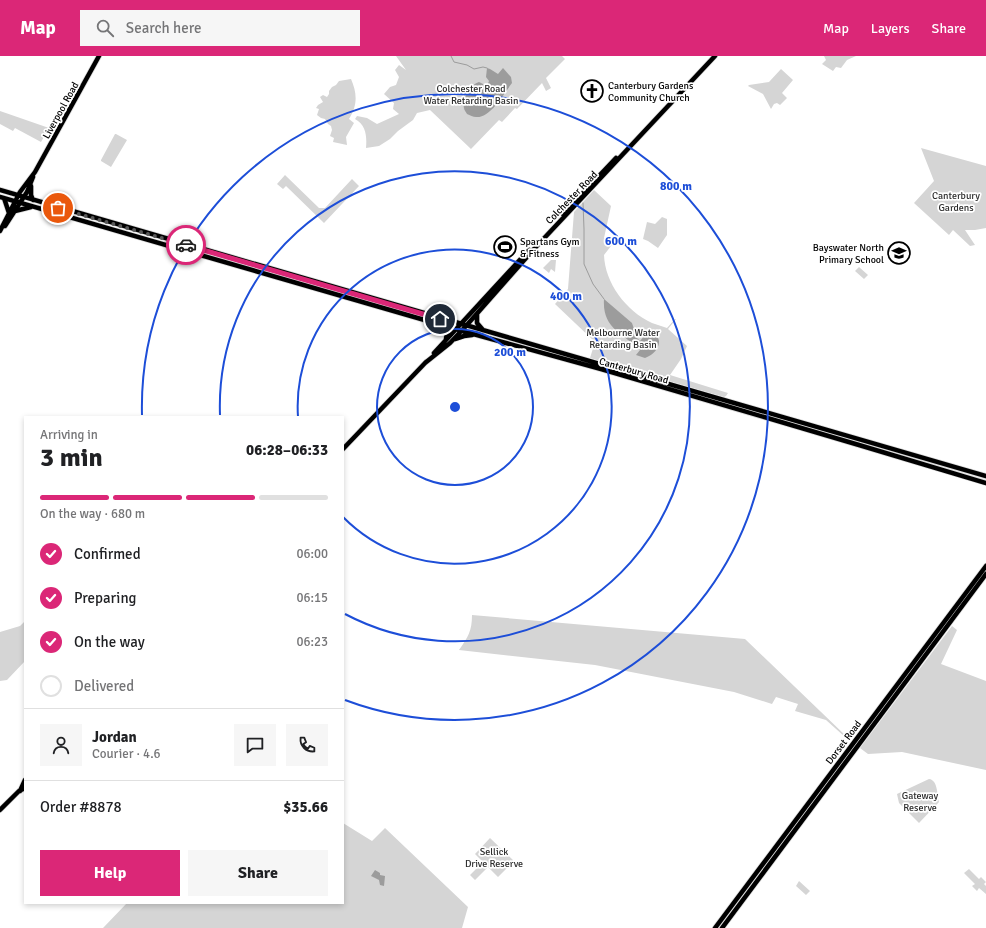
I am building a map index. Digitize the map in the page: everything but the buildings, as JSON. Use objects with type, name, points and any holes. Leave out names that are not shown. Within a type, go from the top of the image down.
[{"type":"main road","name":"Liverpool Road","points":[[0,231],[9,213],[21,197],[100,56]]},
{"type":"main road","name":"Colchester Road","points":[[463,325],[477,314],[534,249],[715,56]]},
{"type":"main road","name":"Colchester Road","points":[[425,363],[453,340],[463,325],[591,183],[631,145]]},
{"type":"main road","name":"Liverpool Road","points":[[21,197],[31,184],[35,172]]},
{"type":"main road","points":[[31,184],[30,191],[33,200]]},
{"type":"main road","name":"Canterbury Road","points":[[0,190],[150,240],[519,340],[728,407],[986,483]]},
{"type":"main road","points":[[2,197],[9,213]]},
{"type":"main road","name":"Canterbury Road","points":[[2,197],[152,235],[517,347],[729,401],[986,476]]},
{"type":"main road","name":"Liverpool Road","points":[[0,231],[15,211],[18,202]]},
{"type":"main road","points":[[15,211],[33,206]]},
{"type":"main road","points":[[150,240],[152,235]]},
{"type":"main road","points":[[477,314],[476,321],[485,332]]},
{"type":"main road","points":[[442,325],[447,332],[445,341]]},
{"type":"main road","name":"Colchester Road","points":[[344,448],[445,341],[459,330]]},
{"type":"main road","points":[[453,340],[467,335],[478,335]]},
{"type":"main road","points":[[517,347],[519,340]]},
{"type":"main road","points":[[728,407],[729,401]]},
{"type":"main road","points":[[938,469],[940,463]]},
{"type":"main road","name":"Dorset Road","points":[[946,624],[986,566]]},
{"type":"main road","name":"Dorset Road","points":[[722,928],[769,861],[946,624],[986,574]]},
{"type":"main road","points":[[0,810],[24,785]]},
{"type":"main road","name":"Dorset Road","points":[[715,928],[769,861]]},
{"type":"green space","name":"Colchester Road Water Retarding Basin","points":[[396,56],[562,56],[565,59],[546,78],[551,88],[546,91],[542,83],[502,122],[499,120],[471,149],[430,110],[417,113],[413,120],[379,146],[366,148],[365,131],[362,124],[355,119],[357,116],[367,118],[377,124],[399,114],[393,109],[394,103],[384,94],[390,87],[396,85],[399,77],[395,70],[399,65],[406,70]]},
{"type":"green space","points":[[824,56],[856,56],[847,60],[841,68],[836,67],[833,71],[822,64],[826,60]]},
{"type":"green space","points":[[781,69],[793,80],[782,93],[787,98],[780,105],[777,103],[774,104],[771,109],[763,94],[748,86],[769,82]]},
{"type":"green space","points":[[351,79],[356,99],[354,109],[349,119],[354,123],[346,137],[347,145],[333,142],[334,138],[330,136],[332,130],[331,126],[325,119],[317,115],[319,109],[316,108],[323,102],[320,97],[323,95],[327,97],[332,87],[339,81]]},
{"type":"green space","points":[[0,111],[49,128],[41,142],[15,128],[13,131],[0,124]]},
{"type":"green space","points":[[115,134],[127,140],[111,167],[101,160]]},
{"type":"green space","name":"Canterbury Gardens","points":[[921,148],[986,166],[986,228],[965,230],[975,245],[970,246],[953,230],[949,235],[914,203],[934,181]]},
{"type":"green space","points":[[285,175],[319,208],[325,208],[352,179],[359,186],[324,223],[286,186],[283,189],[277,184]]},
{"type":"green space","name":"Melbourne Water Retarding Basin","points":[[594,190],[611,206],[604,238],[621,242],[620,245],[611,246],[604,255],[608,276],[613,286],[626,304],[643,318],[652,323],[667,328],[676,319],[668,329],[687,346],[681,359],[670,375],[728,393],[726,396],[724,397],[590,358],[595,342],[555,304],[568,289],[574,212]]},
{"type":"green space","points":[[662,217],[667,219],[667,235],[658,248],[643,239],[647,222],[655,224]]},
{"type":"green space","points":[[551,260],[556,260],[555,272],[551,269],[549,273],[543,268]]},
{"type":"green space","points":[[859,267],[868,275],[864,279],[855,271]]},
{"type":"green space","points":[[472,615],[745,639],[846,736],[845,737],[826,720],[795,711],[798,704],[776,697],[772,704],[734,692],[595,665],[459,650],[469,634]]},
{"type":"green space","points":[[24,622],[24,662],[7,680],[0,681],[0,632],[20,626]]},
{"type":"green space","points":[[952,626],[957,630],[941,664],[986,681],[986,770],[902,752],[868,754],[860,748]]},
{"type":"green space","name":"Gateway Reserve","points":[[929,779],[936,785],[939,802],[919,823],[899,803],[897,794]]},
{"type":"green space","points":[[344,824],[372,841],[385,828],[468,907],[462,928],[103,928],[126,904],[344,904]]},
{"type":"green space","name":"Sellick Drive Reserve","points":[[490,838],[514,861],[498,877],[488,867],[475,880],[470,875],[483,862],[475,854]]},
{"type":"green space","points":[[969,869],[979,879],[981,877],[986,882],[984,884],[986,886],[986,894],[979,888],[977,891],[972,886],[975,884],[964,873]]},
{"type":"green space","points":[[799,881],[810,891],[806,895],[796,886]]},
{"type":"shaded area","points":[[487,68],[498,74],[503,68],[511,77],[512,83],[487,114],[474,117],[467,114],[464,109],[465,96],[473,86],[479,82],[487,86],[489,81],[486,77]]},
{"type":"shaded area","points":[[604,299],[632,323],[634,329],[633,334],[640,341],[646,334],[652,334],[659,339],[658,347],[651,355],[645,358],[636,355],[640,350],[615,329],[606,317]]},
{"type":"shaded area","points":[[375,870],[380,873],[380,875],[385,876],[384,886],[380,885],[379,880],[371,876]]},
{"type":"waterway","points":[[451,56],[454,62],[467,65],[474,69],[483,67],[487,68]]},
{"type":"waterway","points":[[583,203],[584,264],[593,284],[604,299]]},
{"type":"way so far","points":[[58,208],[186,245]]},
{"type":"place","name":"Canterbury Gardens Community Church","points":[[592,91]]},
{"type":"place","name":"Spartans Gym & Fitness","points":[[505,247]]},
{"type":"place","name":"Bayswater North Primary School","points":[[899,253]]},
{"type":"route","points":[[186,245],[440,319]]}]
